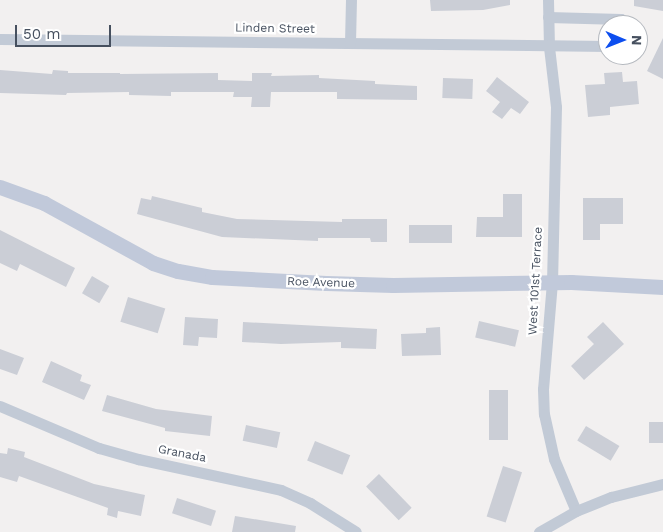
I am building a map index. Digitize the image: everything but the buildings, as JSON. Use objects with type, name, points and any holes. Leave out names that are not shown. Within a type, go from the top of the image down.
[{"type":"main road","name":"Roe Avenue","points":[[0,186],[44,203],[152,263],[178,271],[221,278],[394,285],[552,282],[663,287]]},
{"type":"street","points":[[350,44],[351,0]]},
{"type":"street","name":"West 101st Terrace","points":[[548,0],[550,47],[556,107],[552,282],[543,389],[544,414],[554,459],[576,512]]},
{"type":"street","points":[[548,17],[598,18]]},
{"type":"street","name":"Linden Street","points":[[0,39],[550,47]]},
{"type":"street","points":[[550,47],[598,46]]},
{"type":"street","name":"Granada","points":[[0,406],[99,448],[281,490],[310,502],[356,532]]},
{"type":"street","points":[[539,532],[576,512],[611,497],[663,484]]}]
